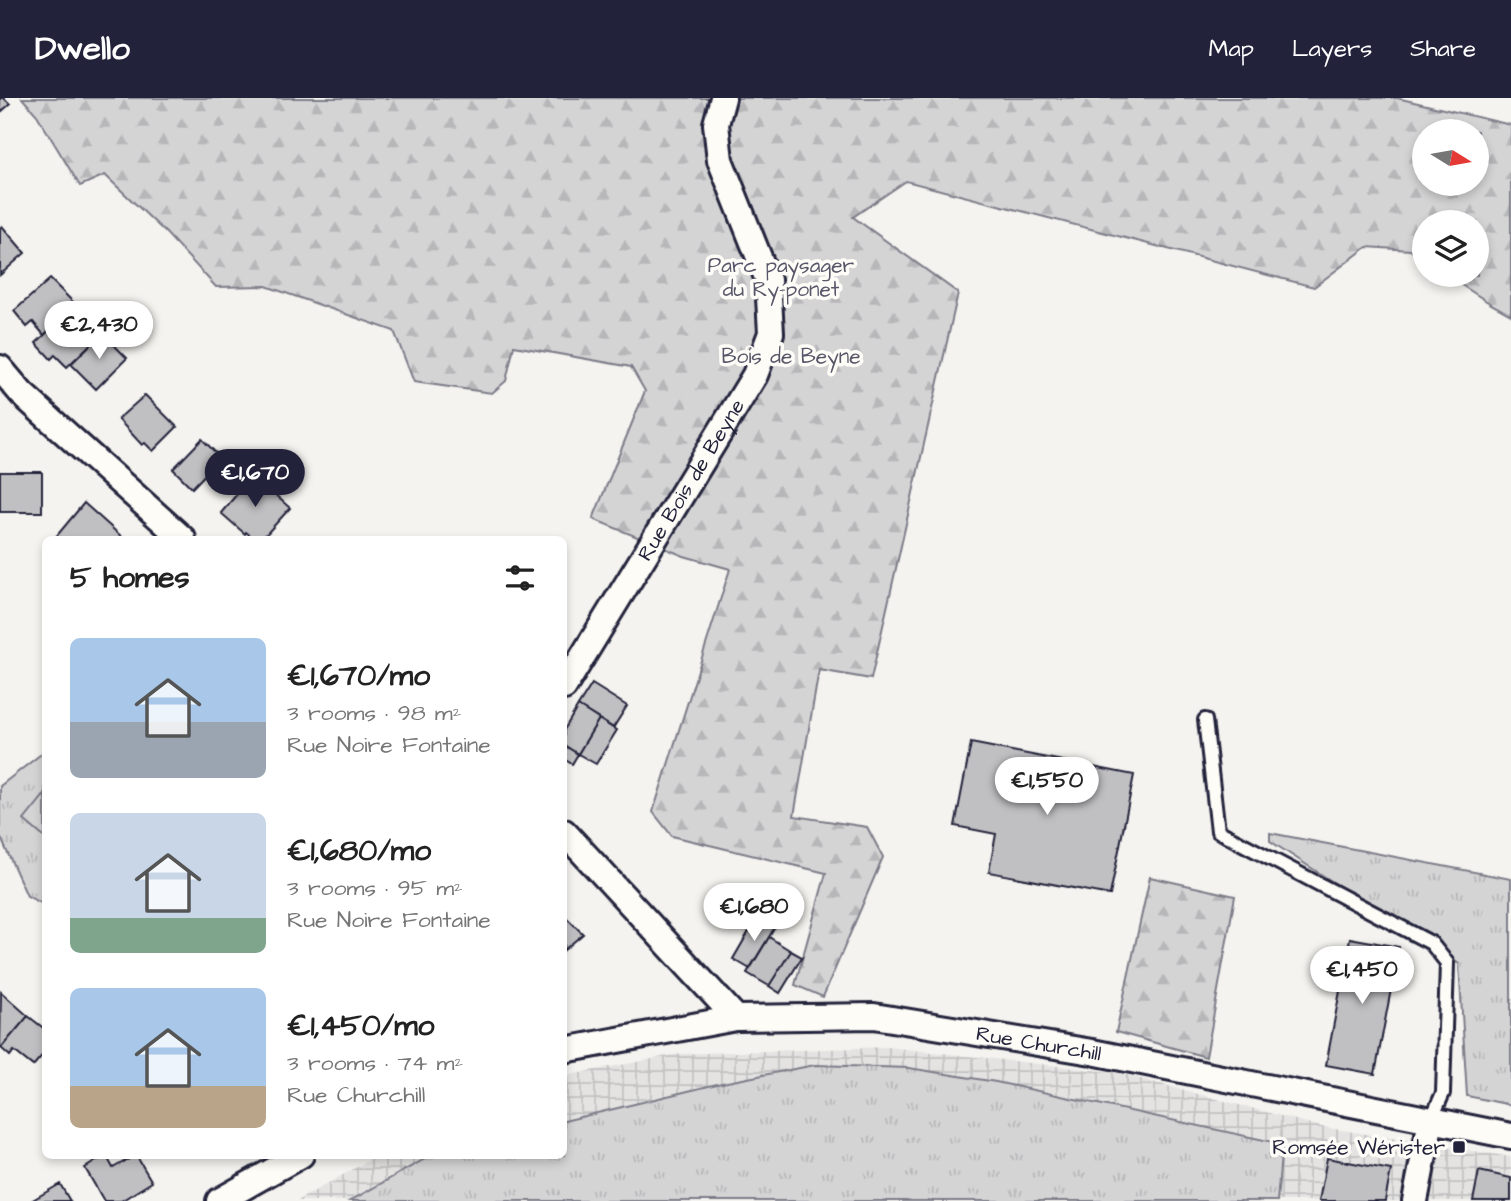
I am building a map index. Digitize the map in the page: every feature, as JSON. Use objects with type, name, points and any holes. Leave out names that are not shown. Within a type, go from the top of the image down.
[{"type":"street","name":"Rue Bois de Beyne","points":[[567,682],[755,374],[771,333],[768,280],[720,160],[716,124],[723,98]]},
{"type":"street","points":[[0,368],[11,399],[179,536]]},
{"type":"street","points":[[567,835],[736,1018]]},
{"type":"street","name":"Rue Churchill","points":[[567,1049],[736,1018],[874,1016],[1092,1052],[1511,1136]]},
{"type":"street","points":[[1415,1201],[1432,1120]]},
{"type":"street","points":[[219,1201],[294,1159]]},
{"type":"lane","points":[[1205,720],[1218,831],[1431,943],[1447,962],[1443,1093],[1432,1120]]},
{"type":"shaded area","points":[[887,1047],[1119,1073],[1322,1127],[1511,1157],[1511,1201],[297,1201],[371,1159],[567,1159],[567,1075],[678,1054]]},
{"type":"green space","name":"Bois de Beyne","points":[[22,98],[1397,98],[1486,119],[1412,119],[1412,196],[1489,196],[1489,120],[1511,125],[1511,315],[1465,287],[1489,287],[1489,210],[1412,210],[1412,251],[1367,247],[1314,287],[906,181],[853,217],[958,293],[871,679],[819,670],[794,816],[867,827],[883,857],[823,997],[795,985],[826,873],[672,836],[653,812],[730,569],[684,556],[593,519],[645,391],[631,367],[514,346],[506,381],[492,393],[414,382],[394,331],[266,286],[216,287],[165,232],[105,175],[80,186],[37,115]]},
{"type":"green space","points":[[42,753],[42,904],[27,896],[0,836],[0,786]]},
{"type":"green space","points":[[42,798],[42,835],[24,820]]},
{"type":"green space","points":[[1270,833],[1511,879],[1511,1105],[1467,1096],[1459,964],[1270,841]]},
{"type":"green space","points":[[1150,877],[1235,896],[1206,1057],[1116,1032]]},
{"type":"green space","points":[[815,1065],[909,1068],[996,1082],[1282,1144],[1277,1201],[350,1201],[425,1159],[567,1159],[567,1120],[717,1084]]},
{"type":"building","points":[[0,98],[10,104],[0,113]]},
{"type":"building","points":[[2,226],[25,253],[0,275],[0,228]]},
{"type":"building","points":[[50,279],[76,305],[44,335],[33,322],[27,327],[14,311]]},
{"type":"building","points":[[76,305],[102,333],[67,367],[55,355],[51,359],[36,343]]},
{"type":"building","points":[[102,333],[127,358],[96,389],[71,364]]},
{"type":"building","points":[[145,395],[177,427],[153,451],[145,443],[142,445],[118,419]]},
{"type":"building","points":[[202,439],[221,458],[192,488],[173,469]]},
{"type":"building","points":[[0,472],[42,472],[42,512],[0,512]]},
{"type":"building","points":[[253,475],[290,508],[265,536],[245,534],[221,513]]},
{"type":"building","points":[[84,503],[121,536],[56,536]]},
{"type":"building","points":[[592,684],[627,706],[613,728],[578,706]]},
{"type":"building","points":[[578,706],[599,719],[578,754],[567,747],[567,725]]},
{"type":"building","points":[[599,719],[617,730],[596,764],[578,754]]},
{"type":"building","points":[[971,743],[1134,775],[1110,895],[989,872],[996,834],[955,826]]},
{"type":"building","points":[[567,747],[578,754],[572,764],[567,761]]},
{"type":"building","points":[[758,916],[775,927],[750,969],[733,959]]},
{"type":"building","points":[[567,918],[583,934],[567,947]]},
{"type":"building","points":[[769,937],[791,951],[769,986],[747,973]]},
{"type":"building","points":[[1350,938],[1399,947],[1375,1074],[1326,1065]]},
{"type":"building","points":[[791,951],[802,957],[780,993],[769,986]]},
{"type":"building","points":[[1,992],[28,1016],[0,1048]]},
{"type":"building","points":[[28,1016],[42,1027],[42,1056],[33,1066],[14,1051],[10,1056],[1,1048]]},
{"type":"building","points":[[1327,1158],[1391,1170],[1385,1201],[1319,1201]]},
{"type":"building","points":[[100,1159],[108,1159],[113,1168],[129,1159],[138,1159],[152,1182],[121,1201],[104,1201],[85,1168]]},
{"type":"building","points":[[1479,1171],[1511,1178],[1511,1201],[1473,1201]]},
{"type":"building","points":[[60,1184],[70,1201],[31,1201]]},
{"type":"place","name":"Romsée Wérister","points":[[1459,1147]]},
{"type":"park label","name":"Parc paysager du Ry-ponet","points":[[781,277]]}]
